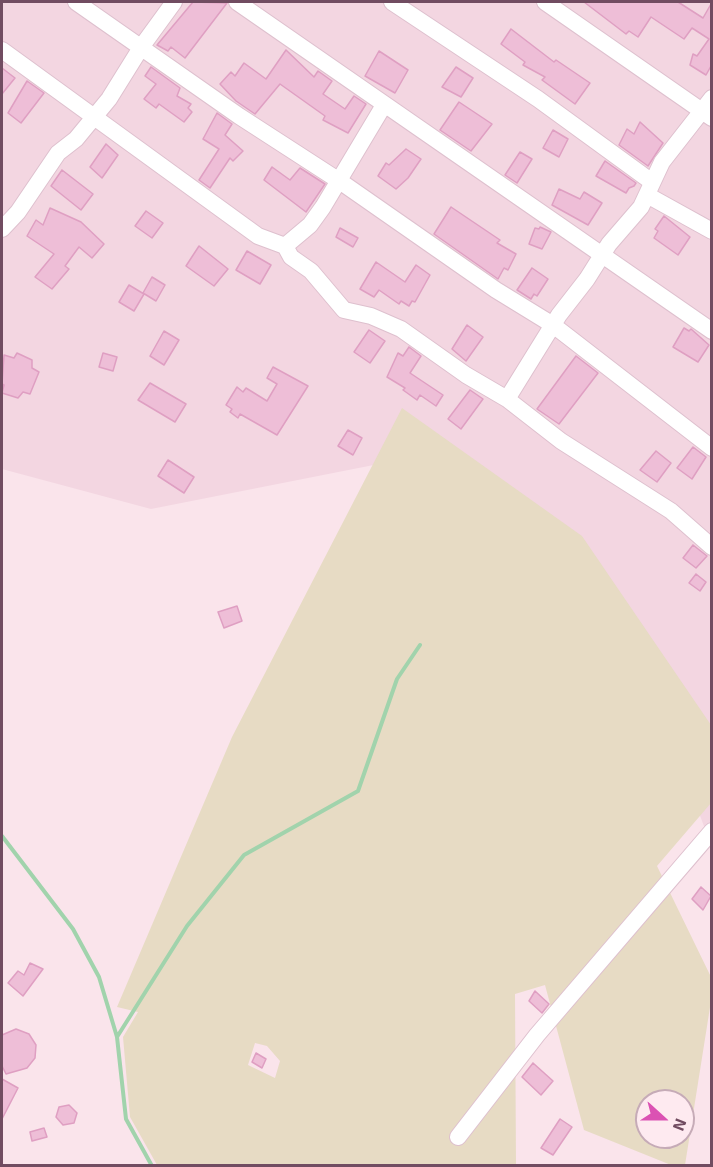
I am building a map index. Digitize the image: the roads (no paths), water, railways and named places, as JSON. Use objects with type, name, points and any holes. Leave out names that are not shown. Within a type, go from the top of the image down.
[{"type":"street","points":[[76,2],[239,116],[341,182],[496,290],[553,325],[711,448]]},
{"type":"street","points":[[2,229],[18,212],[58,153],[76,139],[94,119],[174,2]]},
{"type":"street","points":[[237,2],[711,331]]},
{"type":"street","points":[[392,2],[538,99],[649,189],[711,231]]},
{"type":"street","points":[[507,399],[553,325],[601,255],[635,215],[662,162],[708,109],[545,2]]},
{"type":"street","points":[[2,50],[258,236],[285,246],[291,257],[311,271],[344,310],[371,316],[401,329],[466,375],[507,399],[561,441],[671,511],[711,547]]},
{"type":"street","points":[[285,246],[310,225],[341,182],[384,105]]},
{"type":"street","points":[[458,1137],[537,1035],[711,831]]},
{"type":"waterway","points":[[2,836],[73,929],[99,977],[117,1037],[187,926],[244,855],[358,791],[397,679],[420,645]]},
{"type":"waterway","points":[[117,1037],[126,1119],[152,1166]]}]
